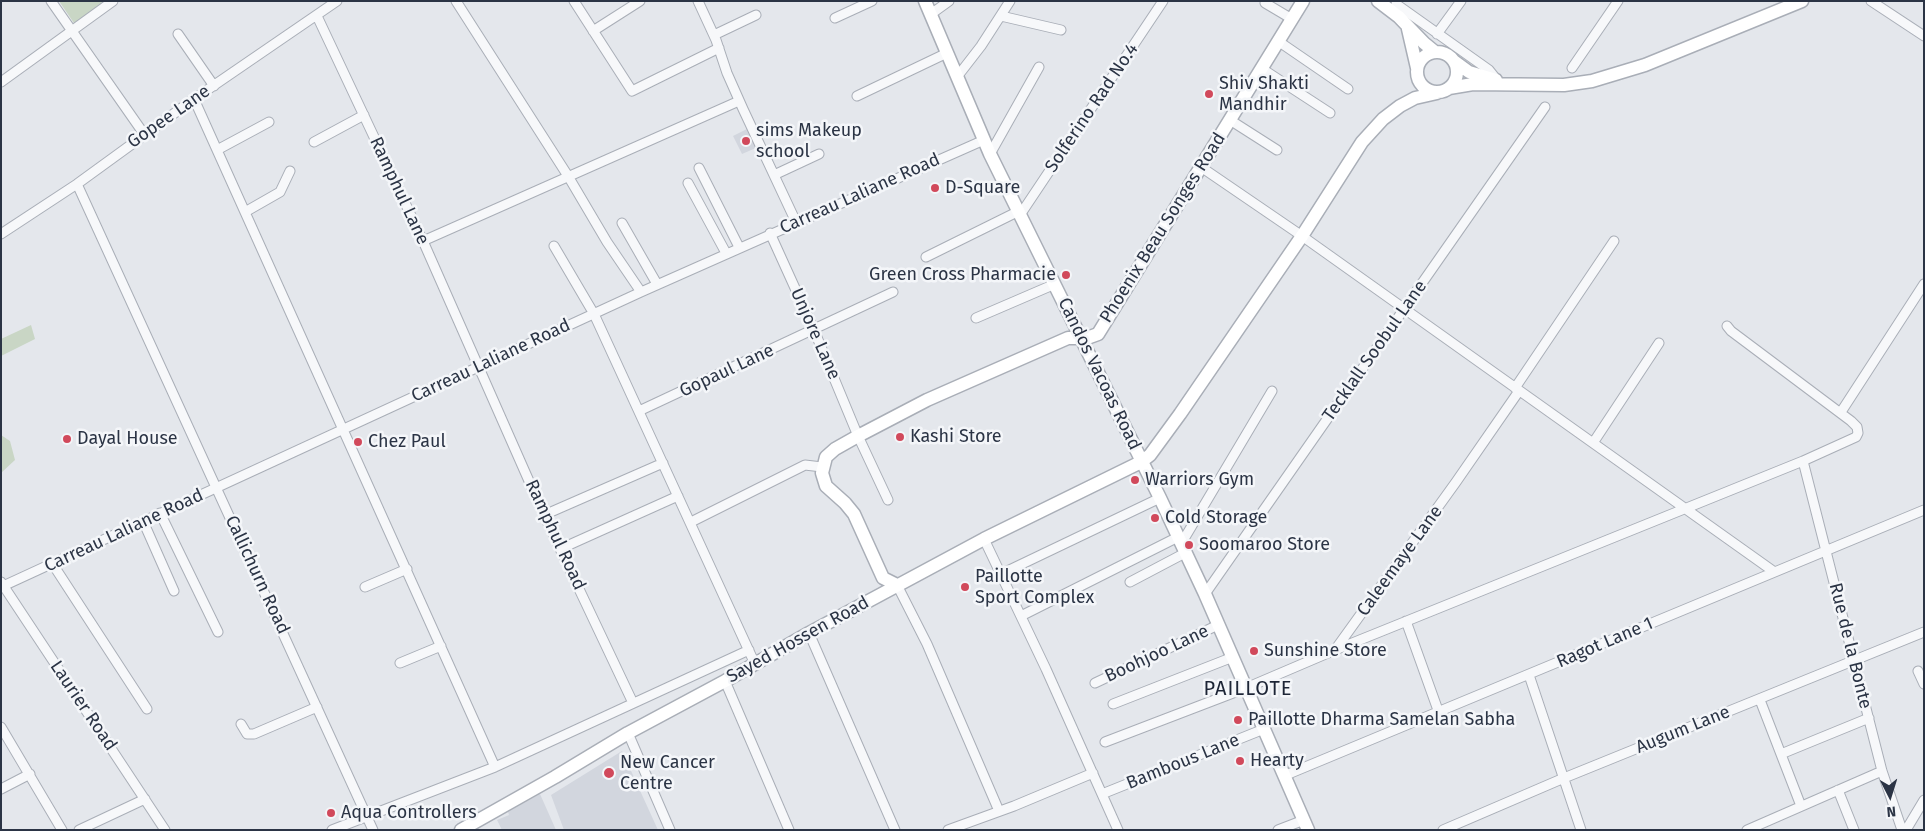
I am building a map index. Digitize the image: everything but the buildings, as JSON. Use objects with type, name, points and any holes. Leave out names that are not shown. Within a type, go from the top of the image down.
[{"type":"main road","name":"Candos Vacoas Road","points":[[925,1],[990,154],[1160,498],[1205,594],[1286,775],[1306,825]]},
{"type":"main road","name":"Phoenix Beau Songes Road","points":[[822,467],[830,453],[927,400],[1068,338],[1094,336],[1101,329],[1303,1]]},
{"type":"main road","points":[[1378,1],[1435,52],[1446,54],[1469,72],[1501,82]]},
{"type":"main road","points":[[1141,462],[1150,455],[1180,414],[1302,236],[1362,142],[1383,119],[1400,106],[1415,98],[1449,88],[1473,84],[1501,82],[1564,85],[1616,75],[1802,1]]},
{"type":"main road","points":[[1408,29],[1418,80],[1421,85],[1437,93]]},
{"type":"main road","points":[[1417,68],[1422,58],[1435,52]]},
{"type":"main road","points":[[1449,88],[1456,79],[1457,73],[1454,62]]},
{"type":"main road","name":"Sayed Hossen Road","points":[[461,830],[547,782],[628,733],[897,585],[984,539],[1141,462]]},
{"type":"main road","points":[[822,467],[822,478],[826,486],[854,514],[882,578],[880,589],[874,598]]},
{"type":"main road","points":[[882,578],[897,585]]},
{"type":"street","points":[[51,1],[144,134]]},
{"type":"street","points":[[1,82],[113,1]]},
{"type":"street","name":"Gopee Lane","points":[[1,234],[77,184],[144,134],[337,1]]},
{"type":"street","points":[[456,1],[568,176],[607,242],[641,292]]},
{"type":"street","points":[[574,1],[630,90],[634,91],[719,48]]},
{"type":"street","points":[[593,31],[640,1]]},
{"type":"street","points":[[698,1],[714,35],[739,101],[796,222]]},
{"type":"street","points":[[835,18],[872,1]]},
{"type":"street","points":[[931,14],[949,1]]},
{"type":"street","points":[[957,77],[1010,1]]},
{"type":"street","name":"Solferino Rad No.4","points":[[1019,213],[1163,1]]},
{"type":"street","points":[[1437,34],[1461,1]]},
{"type":"street","points":[[1572,68],[1618,1]]},
{"type":"street","points":[[1871,1],[1924,36]]},
{"type":"street","points":[[1265,3],[1292,19]]},
{"type":"street","points":[[1396,4],[1488,70],[1501,82]]},
{"type":"street","name":"Ramphul Lane","points":[[317,16],[479,366]]},
{"type":"street","points":[[714,35],[756,16]]},
{"type":"street","points":[[1001,16],[1061,30]]},
{"type":"street","points":[[178,34],[214,86]]},
{"type":"street","points":[[1278,41],[1348,89]]},
{"type":"street","points":[[858,96],[947,53]]},
{"type":"street","points":[[990,154],[1039,67]]},
{"type":"street","points":[[1261,68],[1330,113]]},
{"type":"street","points":[[194,99],[495,767]]},
{"type":"street","points":[[423,242],[739,101]]},
{"type":"street","name":"Tecklall Soobul Lane","points":[[1205,594],[1545,107]]},
{"type":"street","points":[[314,142],[364,115]]},
{"type":"street","points":[[1230,120],[1277,150]]},
{"type":"street","points":[[217,150],[269,122]]},
{"type":"street","name":"Carreau Laliane Road","points":[[2,585],[52,564],[657,284],[984,140]]},
{"type":"street","points":[[774,175],[819,154]]},
{"type":"street","points":[[1201,167],[1302,236],[1774,571]]},
{"type":"street","points":[[699,168],[739,247]]},
{"type":"street","points":[[245,212],[280,192],[290,171]]},
{"type":"street","points":[[688,183],[726,253]]},
{"type":"street","name":"Callichurn Road","points":[[77,184],[373,830]]},
{"type":"street","points":[[926,257],[1019,213]]},
{"type":"street","points":[[622,223],[657,284]]},
{"type":"street","name":"Unjore Lane","points":[[770,233],[814,330],[858,436],[888,500]]},
{"type":"street","name":"Caleemaye Lane","points":[[1335,650],[1456,482],[1614,241]]},
{"type":"street","points":[[554,246],[594,314],[755,664]]},
{"type":"street","points":[[976,318],[1055,284]]},
{"type":"street","points":[[1840,412],[1924,284]]},
{"type":"street","name":"Gopaul Lane","points":[[639,411],[893,292]]},
{"type":"street","points":[[1106,742],[1246,688],[1856,438],[1858,433],[1857,427],[1840,412],[1731,331],[1727,326]]},
{"type":"street","points":[[1593,443],[1659,343]]},
{"type":"street","name":"Ramphul Road","points":[[479,366],[544,515],[633,703]]},
{"type":"street","points":[[1130,582],[1182,545],[1272,391]]},
{"type":"street","name":"Rue de la Bonte","points":[[1803,461],[1882,771],[1904,830]]},
{"type":"street","points":[[544,515],[663,463]]},
{"type":"street","points":[[691,522],[805,465],[822,467]]},
{"type":"street","points":[[560,549],[678,496]]},
{"type":"street","points":[[1001,574],[1160,498]]},
{"type":"street","name":"Ragot Lane 1","points":[[1286,775],[1924,510]]},
{"type":"street","points":[[160,513],[218,632]]},
{"type":"street","points":[[143,521],[174,591]]},
{"type":"street","points":[[984,539],[1118,830]]},
{"type":"street","points":[[1021,616],[1182,545]]},
{"type":"street","points":[[52,564],[147,709]]},
{"type":"street","points":[[365,587],[407,569]]},
{"type":"street","name":"Laurier Road","points":[[2,585],[165,830]]},
{"type":"street","points":[[897,585],[926,644],[999,811]]},
{"type":"street","points":[[1406,621],[1439,713]]},
{"type":"street","name":"Boohjoo Lane","points":[[1095,683],[1218,624]]},
{"type":"street","name":"Augum Lane","points":[[1443,830],[1564,778],[1924,632]]},
{"type":"street","points":[[809,633],[895,830]]},
{"type":"street","points":[[400,663],[441,646]]},
{"type":"street","points":[[332,830],[495,767],[749,650]]},
{"type":"street","points":[[1113,704],[1233,657]]},
{"type":"street","points":[[1918,671],[1924,684]]},
{"type":"street","points":[[1529,675],[1581,830]]},
{"type":"street","points":[[725,681],[789,830]]},
{"type":"street","points":[[1760,700],[1801,806]]},
{"type":"street","points":[[241,724],[247,734],[254,734],[318,707]]},
{"type":"street","points":[[1781,754],[1868,718]]},
{"type":"street","points":[[1,727],[62,830]]},
{"type":"street","name":"Bambous Lane","points":[[1102,794],[1264,729]]},
{"type":"street","points":[[628,733],[670,830]]},
{"type":"street","points":[[1750,829],[1882,771]]},
{"type":"street","points":[[948,830],[1093,773]]},
{"type":"street","points":[[1,788],[30,774]]},
{"type":"street","points":[[1838,790],[1854,830]]},
{"type":"street","points":[[79,830],[145,799]]},
{"type":"street","points":[[1904,830],[1924,800]]},
{"type":"street","points":[[1278,830],[1306,825]]},
{"type":"shaded area","name":"sims Makeup school","points":[[749,128],[758,147],[742,154],[733,136]]},
{"type":"shaded area","name":"New Cancer Centre","points":[[622,751],[658,830],[564,830],[551,795]]},
{"type":"shaded area","points":[[540,794],[556,830],[502,830],[497,820],[509,815],[508,812]]},
{"type":"green space","points":[[59,1],[101,1],[103,5],[76,26]]},
{"type":"green space","points":[[31,325],[35,339],[1,356],[1,339]]},
{"type":"green space","points":[[1,435],[10,441],[15,460],[1,473]]},
{"type":"place","name":"Shiv Shakti Mandhir","points":[[1209,94]]},
{"type":"place","name":"sims Makeup school","points":[[746,141]]},
{"type":"place","name":"D-Square","points":[[935,188]]},
{"type":"place","name":"Green Cross Pharmacie","points":[[1066,275]]},
{"type":"place","name":"Kashi Store","points":[[900,437]]},
{"type":"place","name":"Dayal House","points":[[67,439]]},
{"type":"place","name":"Chez Paul","points":[[358,442]]},
{"type":"place","name":"Warriors Gym","points":[[1135,480]]},
{"type":"place","name":"Cold Storage","points":[[1155,518]]},
{"type":"place","name":"Soomaroo Store","points":[[1189,545]]},
{"type":"place","name":"Paillotte Sport Complex","points":[[965,587]]},
{"type":"place","name":"Sunshine Store","points":[[1254,651]]},
{"type":"place","name":"Paillotte Dharma Samelan Sabha","points":[[1238,720]]},
{"type":"place","name":"Hearty","points":[[1240,761]]},
{"type":"place","name":"New Cancer Centre","points":[[609,773]]},
{"type":"place","name":"Aqua Controllers","points":[[331,813]]},
{"type":"district","name":"PAILLOTE","points":[[1248,689]]}]
